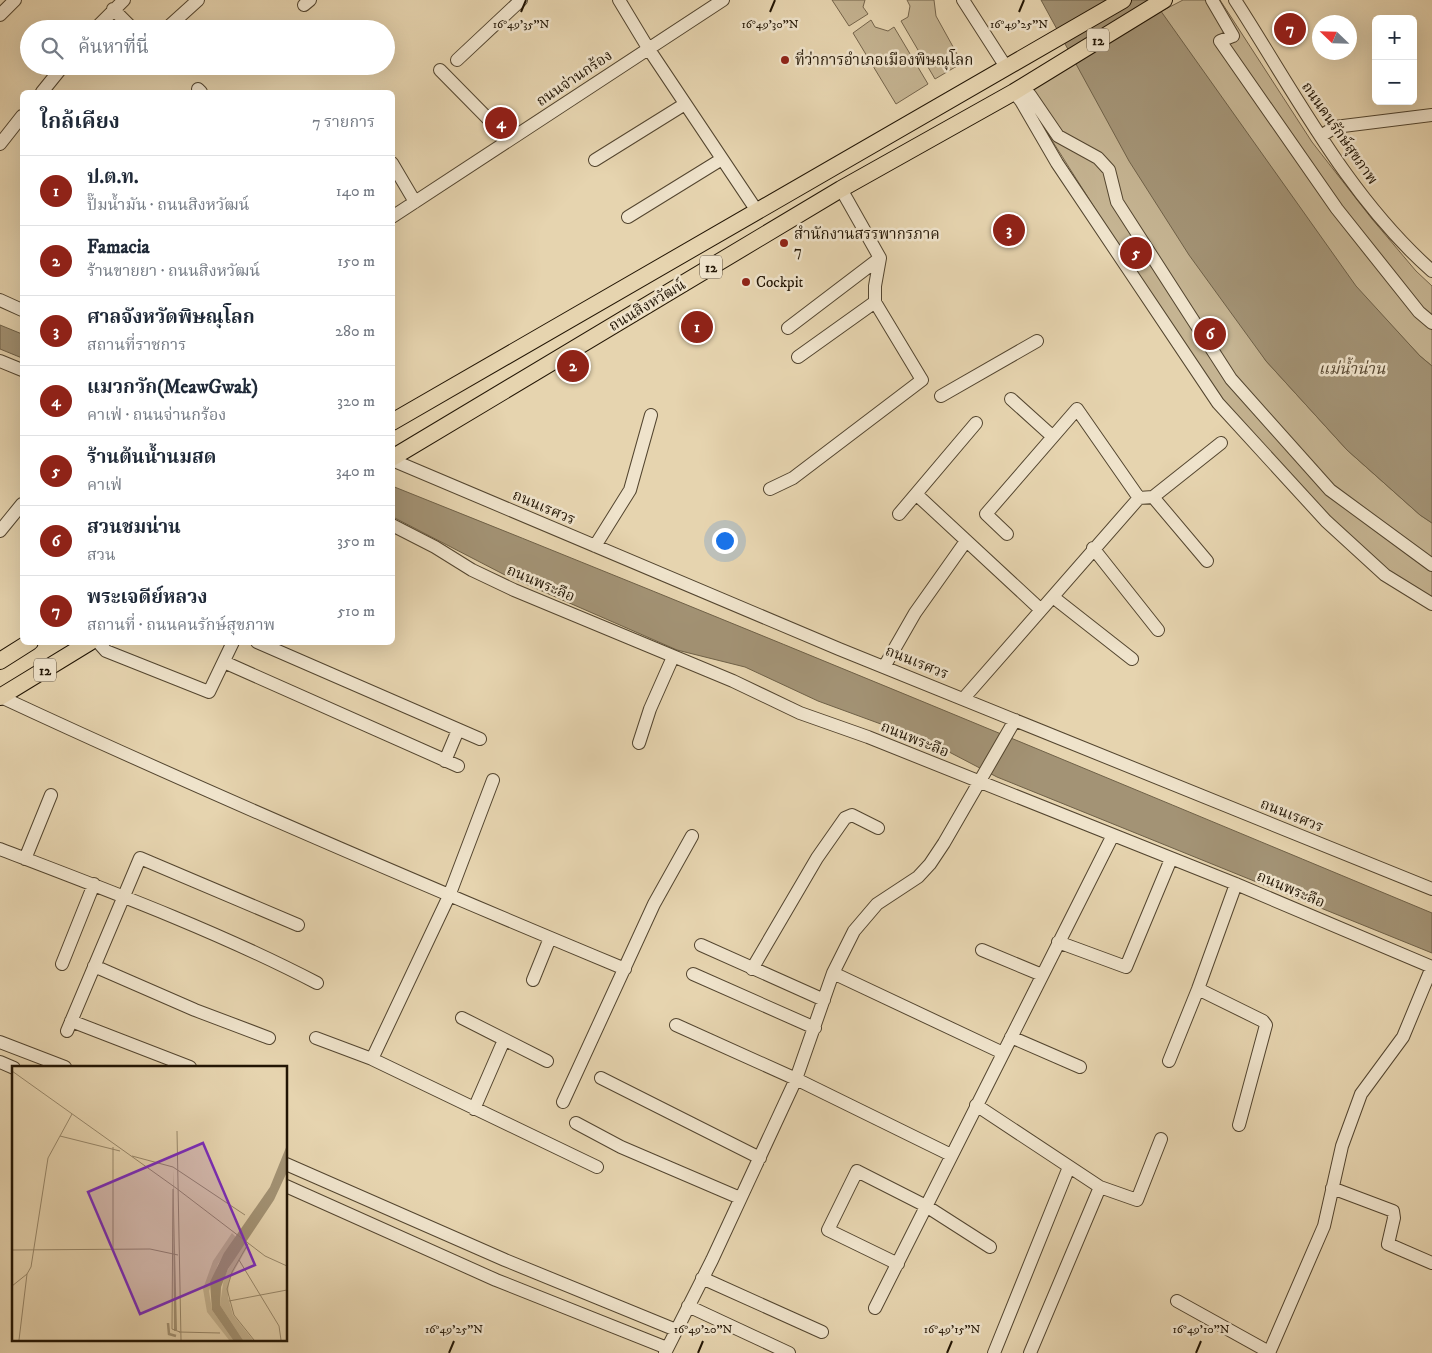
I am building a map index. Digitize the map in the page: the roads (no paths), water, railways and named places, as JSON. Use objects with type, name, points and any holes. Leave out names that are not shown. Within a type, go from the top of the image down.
[{"type":"main road","name":"12","points":[[1010,64],[1123,0]]},
{"type":"main road","name":"ถนนสิงหวัฒน์","points":[[395,457],[841,189],[1017,96],[1032,80],[1164,0]]},
{"type":"main road","name":"ถนนสิงหวัฒน์","points":[[395,420],[1010,64]]},
{"type":"main road","points":[[757,211],[769,232]]},
{"type":"main road","name":"12","points":[[0,661],[25,645]]},
{"type":"main road","name":"12","points":[[1,697],[85,645]]},
{"type":"street","points":[[0,15],[15,0]]},
{"type":"street","points":[[103,20],[124,0]]},
{"type":"street","points":[[176,20],[198,0]]},
{"type":"street","points":[[457,60],[521,0]]},
{"type":"street","points":[[619,0],[648,48],[757,211]]},
{"type":"street","name":"ถนนจ่านกร้อง","points":[[395,215],[723,0]]},
{"type":"street","points":[[963,0],[1010,64]]},
{"type":"street","points":[[1212,0],[1233,36],[1220,41],[1338,209],[1419,312],[1432,323]]},
{"type":"street","name":"ถนนคนรักษ์สุขภาพ","points":[[1236,1],[1291,92],[1376,212],[1410,251],[1432,271]]},
{"type":"street","points":[[113,10],[124,20]]},
{"type":"street","points":[[440,70],[509,140]]},
{"type":"street","points":[[44,90],[56,75]]},
{"type":"street","points":[[1432,565],[1330,490],[1231,379],[1117,202],[1109,170],[1098,158],[1058,136],[1030,95],[1017,96],[1057,163],[1218,403],[1326,521],[1385,575],[1432,604]]},
{"type":"street","points":[[595,160],[685,104]]},
{"type":"street","points":[[1321,136],[1335,127],[1432,115]]},
{"type":"street","points":[[0,144],[20,119]]},
{"type":"street","points":[[628,217],[722,159]]},
{"type":"street","points":[[395,168],[415,202]]},
{"type":"street","points":[[770,489],[793,478],[922,380],[875,302],[875,286],[880,258],[841,189]]},
{"type":"street","points":[[788,328],[880,258]]},
{"type":"street","points":[[0,300],[20,309]]},
{"type":"street","points":[[798,357],[875,302]]},
{"type":"street","points":[[941,396],[1037,341]]},
{"type":"street","points":[[0,361],[20,369]]},
{"type":"street","points":[[1011,399],[1052,436]]},
{"type":"street","points":[[1007,534],[986,514],[1076,409],[1139,498]]},
{"type":"street","points":[[595,546],[630,490],[652,415]]},
{"type":"street","points":[[898,514],[976,424]]},
{"type":"street","points":[[964,698],[1053,597],[1093,548],[1139,498],[1153,497],[1221,443]]},
{"type":"street","name":"ถนนเรศวร","points":[[395,460],[884,667],[1432,889]]},
{"type":"street","points":[[916,494],[1041,610]]},
{"type":"street","points":[[1153,497],[1207,561]]},
{"type":"street","points":[[0,531],[20,506]]},
{"type":"street","name":"ถนนพระลือ","points":[[395,527],[435,547],[472,570],[514,590],[733,681],[800,713],[981,778],[1113,835],[1236,884],[1432,967]]},
{"type":"street","points":[[884,667],[915,613],[966,541]]},
{"type":"street","points":[[1093,548],[1158,630]]},
{"type":"street","points":[[1053,597],[1132,658]]},
{"type":"street","points":[[101,645],[106,651],[209,692],[232,645]]},
{"type":"street","points":[[264,645],[480,739]]},
{"type":"street","points":[[639,743],[650,709],[674,657]]},
{"type":"street","points":[[224,662],[458,766]]},
{"type":"street","points":[[1,697],[156,768],[449,896],[625,970]]},
{"type":"street","points":[[288,1187],[496,1280],[666,1351],[760,1158],[796,1079],[833,973],[854,931],[877,904],[918,877],[930,864],[1015,720]]},
{"type":"street","points":[[446,761],[458,730]]},
{"type":"street","points":[[372,1060],[449,896],[492,780]]},
{"type":"street","points":[[25,859],[51,795]]},
{"type":"street","points":[[752,969],[817,858],[845,818],[852,815],[878,828]]},
{"type":"street","points":[[875,1308],[1113,835]]},
{"type":"street","points":[[563,1102],[654,904],[692,836]]},
{"type":"street","points":[[0,849],[94,884],[266,956],[317,983]]},
{"type":"street","points":[[187,1066],[69,1026],[140,858],[298,925]]},
{"type":"street","points":[[1058,942],[1126,967],[1171,859]]},
{"type":"street","points":[[62,964],[94,884]]},
{"type":"street","points":[[1168,1061],[1198,989],[1236,884]]},
{"type":"street","points":[[533,980],[550,938]]},
{"type":"street","points":[[701,945],[824,1000]]},
{"type":"street","points":[[982,950],[1042,975]]},
{"type":"street","points":[[94,966],[195,1010],[269,1038]]},
{"type":"street","points":[[1178,1301],[1269,1352],[1324,1226],[1342,1146],[1361,1094],[1402,1037],[1432,967]]},
{"type":"street","points":[[833,973],[1003,1053]]},
{"type":"street","points":[[693,974],[815,1028]]},
{"type":"street","points":[[1198,989],[1263,1021],[1266,1025],[1239,1125]]},
{"type":"street","points":[[462,1018],[547,1061]]},
{"type":"street","points":[[676,1025],[796,1079],[951,1155]]},
{"type":"street","points":[[1011,1037],[1080,1067]]},
{"type":"street","points":[[316,1038],[372,1060],[598,1167]]},
{"type":"street","points":[[474,1109],[504,1040]]},
{"type":"street","points":[[0,1042],[62,1066]]},
{"type":"street","points":[[0,1062],[12,1067]]},
{"type":"street","points":[[600,1078],[760,1158]]},
{"type":"street","points":[[976,1105],[1100,1187],[1137,1200],[1161,1139]]},
{"type":"street","points":[[576,1123],[621,1146],[740,1198]]},
{"type":"street","points":[[288,1165],[505,1260],[676,1330]]},
{"type":"street","points":[[994,1353],[1069,1167]]},
{"type":"street","points":[[898,1264],[828,1230],[857,1171],[926,1206],[990,1247]]},
{"type":"street","points":[[1030,1353],[1100,1187]]},
{"type":"street","points":[[1332,1188],[1393,1211],[1394,1218],[1388,1244],[1432,1263]]},
{"type":"street","points":[[702,1278],[822,1332]]},
{"type":"street","points":[[688,1306],[789,1353]]},
{"type":"water","name":"แม่น้ำน่าน","points":[[1041,0],[1153,0],[1356,286],[1420,356],[1432,366],[1432,523],[1420,515],[1347,450],[1266,361],[1189,255],[1129,161]]},
{"type":"water","points":[[0,325],[20,333],[20,357],[0,349]]},
{"type":"water","points":[[395,487],[783,644],[1432,913],[1432,953],[997,777],[930,742],[818,701],[745,667],[677,650],[503,574],[395,518]]},
{"type":"place","name":"พระเจดีย์หลวง","points":[[1290,29]]},
{"type":"place","name":"ที่ว่าการอำเภอเมืองพิษณุโลก","points":[[785,60]]},
{"type":"place","name":"แมวกวัก(MeawGwak)","points":[[501,123]]},
{"type":"place","name":"ศาลจังหวัดพิษณุโลก","points":[[1009,230]]},
{"type":"place","name":"สำนักงานสรรพากรภาค 7","points":[[784,243]]},
{"type":"place","name":"ร้านต้นน้ำนมสด","points":[[1136,253]]},
{"type":"place","name":"Cockpit","points":[[746,282]]},
{"type":"place","name":"ป.ต.ท.","points":[[697,327]]},
{"type":"place","name":"สวนชมน่าน","points":[[1210,334]]},
{"type":"place","name":"Famacia","points":[[573,366]]}]
